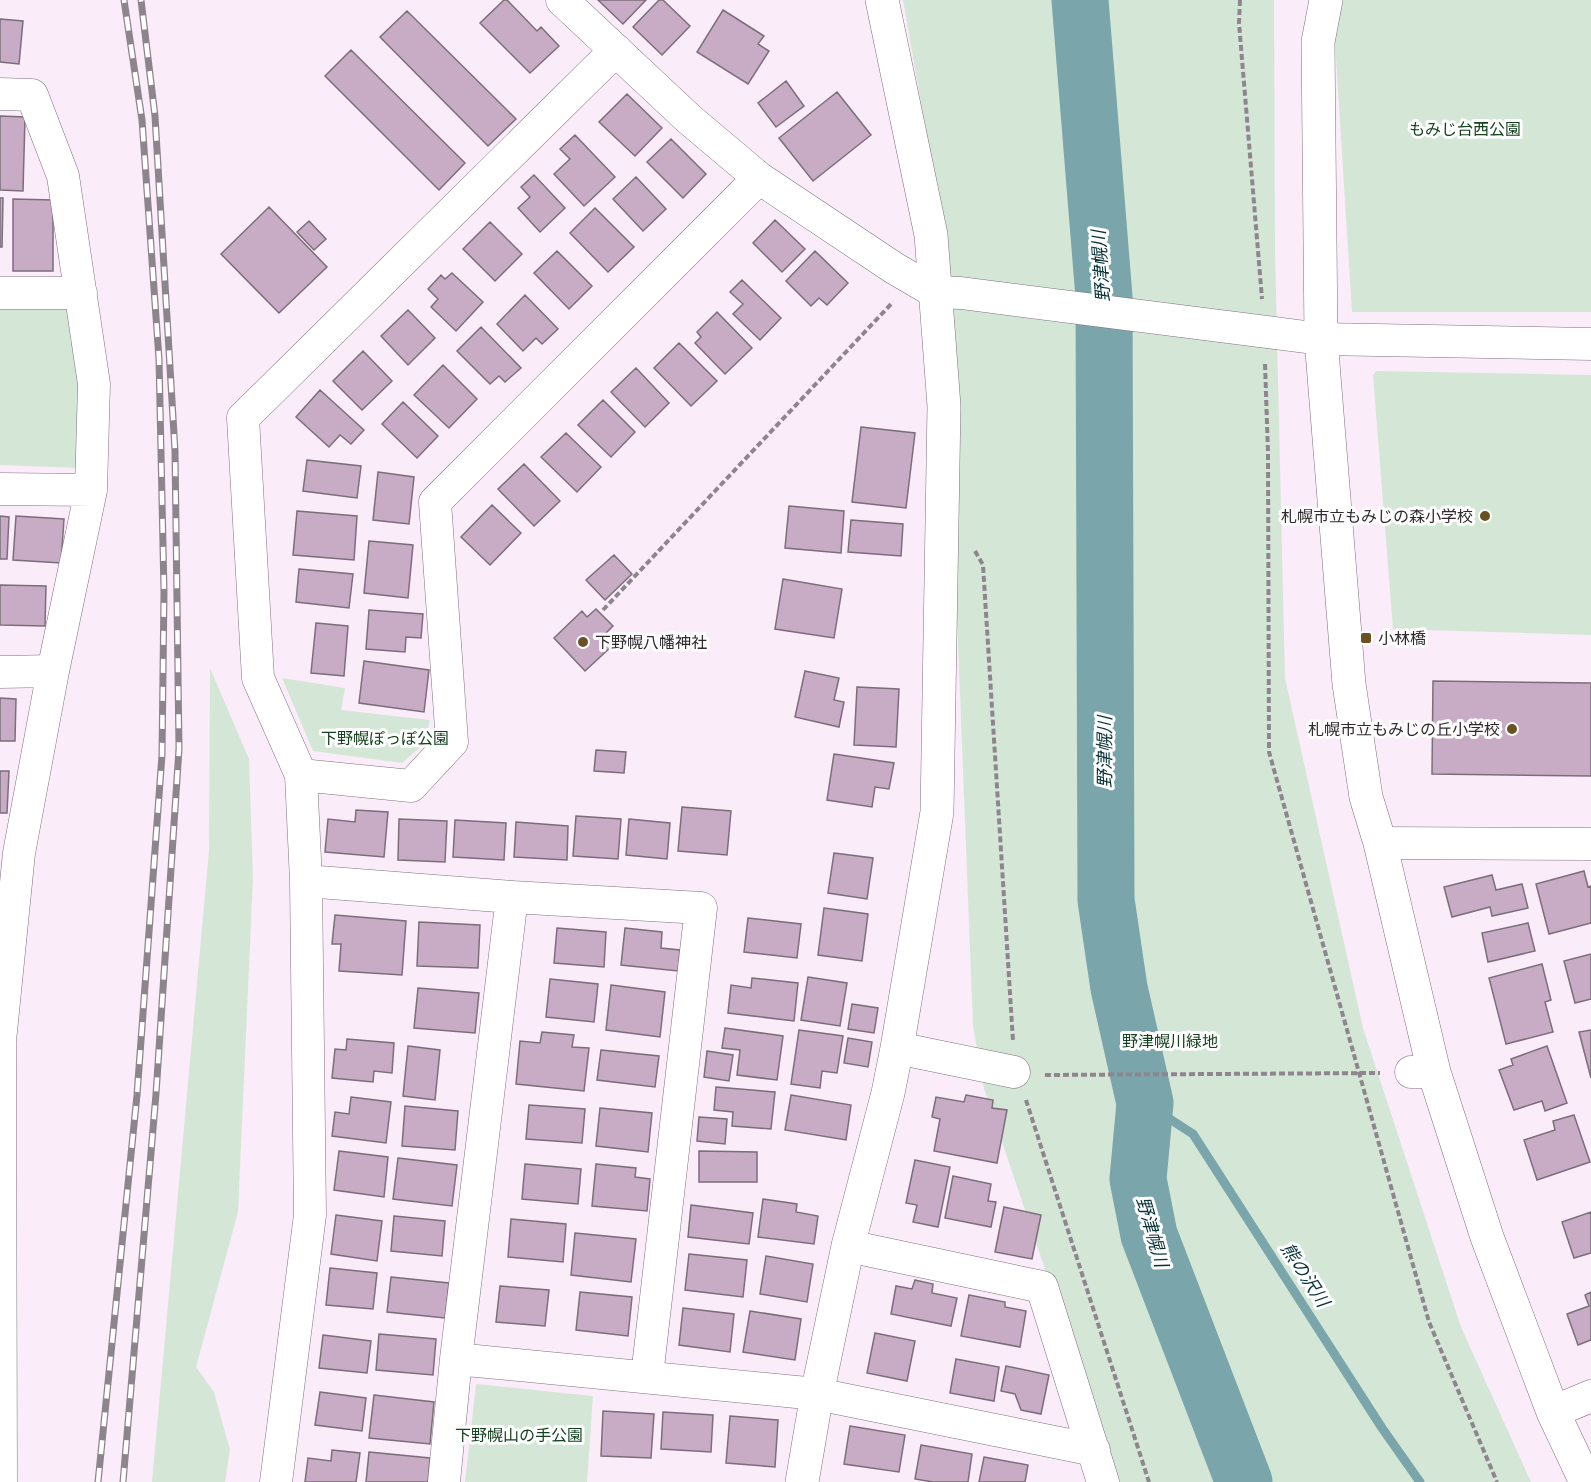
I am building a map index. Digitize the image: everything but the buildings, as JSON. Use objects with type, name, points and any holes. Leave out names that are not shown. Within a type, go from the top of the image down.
[{"type":"street","points":[[562,0],[688,119],[759,178],[924,286],[977,296],[1321,339],[1591,344]]},
{"type":"street","points":[[801,1482],[848,1246],[888,1093],[937,812],[944,406],[924,286],[931,235],[882,0]]},
{"type":"street","points":[[1326,0],[1318,42],[1321,339],[1349,684],[1366,797],[1380,843],[1422,1072],[1553,1412],[1586,1482]]},
{"type":"street","points":[[276,1482],[310,1215],[306,881],[301,775],[258,678],[243,418],[616,50]]},
{"type":"street","points":[[0,94],[32,95],[63,176],[94,384],[91,490],[53,671],[9,853],[0,1041],[1,1482]]},
{"type":"street","points":[[301,775],[411,786],[453,742],[435,502],[759,178]]},
{"type":"street","points":[[0,292],[81,293]]},
{"type":"street","points":[[0,489],[91,490]]},
{"type":"street","points":[[0,672],[53,671]]},
{"type":"street","points":[[1380,843],[1591,844]]},
{"type":"street","points":[[306,881],[512,897],[701,908],[646,1377]]},
{"type":"street","points":[[444,1482],[456,1359],[512,897]]},
{"type":"street","points":[[897,1048],[1028,1073]]},
{"type":"street","points":[[848,1246],[1042,1287],[1103,1482]]},
{"type":"street","points":[[456,1359],[817,1394],[1094,1450]]},
{"type":"street","points":[[1553,1412],[1591,1396]]},
{"type":"path","points":[[1240,0],[1239,24],[1264,332],[1268,453],[1269,752],[1429,1322],[1497,1482]]},
{"type":"path","points":[[603,610],[924,286]]},
{"type":"path","points":[[971,545],[983,565],[1031,1112],[1149,1482]]},
{"type":"path","points":[[1028,1073],[1359,1073]]},
{"type":"green space","name":"野津幌川緑地","points":[[903,0],[1274,0],[1275,252],[1285,678],[1363,1028],[1461,1327],[1531,1482],[1113,1482],[1066,1331],[984,1089],[973,1026],[955,566],[949,263]]},
{"type":"green space","name":"もみじ台西公園","points":[[1343,0],[1591,0],[1591,312],[1352,312],[1335,43]]},
{"type":"green space","points":[[68,306],[81,390],[80,468],[0,465],[0,307]]},
{"type":"green space","points":[[1376,371],[1591,375],[1591,635],[1393,629],[1373,375]]},
{"type":"green space","points":[[210,668],[249,759],[253,878],[238,1212],[196,1367],[214,1392],[230,1450],[225,1482],[152,1482],[209,850]]},
{"type":"green space","name":"下野幌ぽっぽ公園","points":[[282,678],[345,688],[341,710],[430,720],[423,745],[402,763],[313,751]]},
{"type":"green space","name":"下野幌山の手公園","points":[[476,1384],[593,1396],[587,1482],[465,1482]]},
{"type":"waterway","name":"野津幌川","points":[[1080,0],[1104,297],[1106,900],[1119,988],[1145,1103],[1138,1179],[1149,1235],[1244,1482]]},
{"type":"waterway","name":"熊の沢川","points":[[1145,1103],[1193,1134],[1382,1428],[1420,1482]]},
{"type":"railway","points":[[98,1482],[137,1095],[162,755],[164,592],[159,359],[142,120],[124,0]]},
{"type":"railway","points":[[123,1482],[156,1094],[179,749],[175,451],[155,116],[141,0]]},
{"type":"place","name":"札幌市立もみじの森小学校","points":[[1485,516]]},
{"type":"place","name":"小林橋","points":[[1366,638]]},
{"type":"place","name":"下野幌八幡神社","points":[[583,642]]},
{"type":"place","name":"札幌市立もみじの丘小学校","points":[[1512,729]]}]
